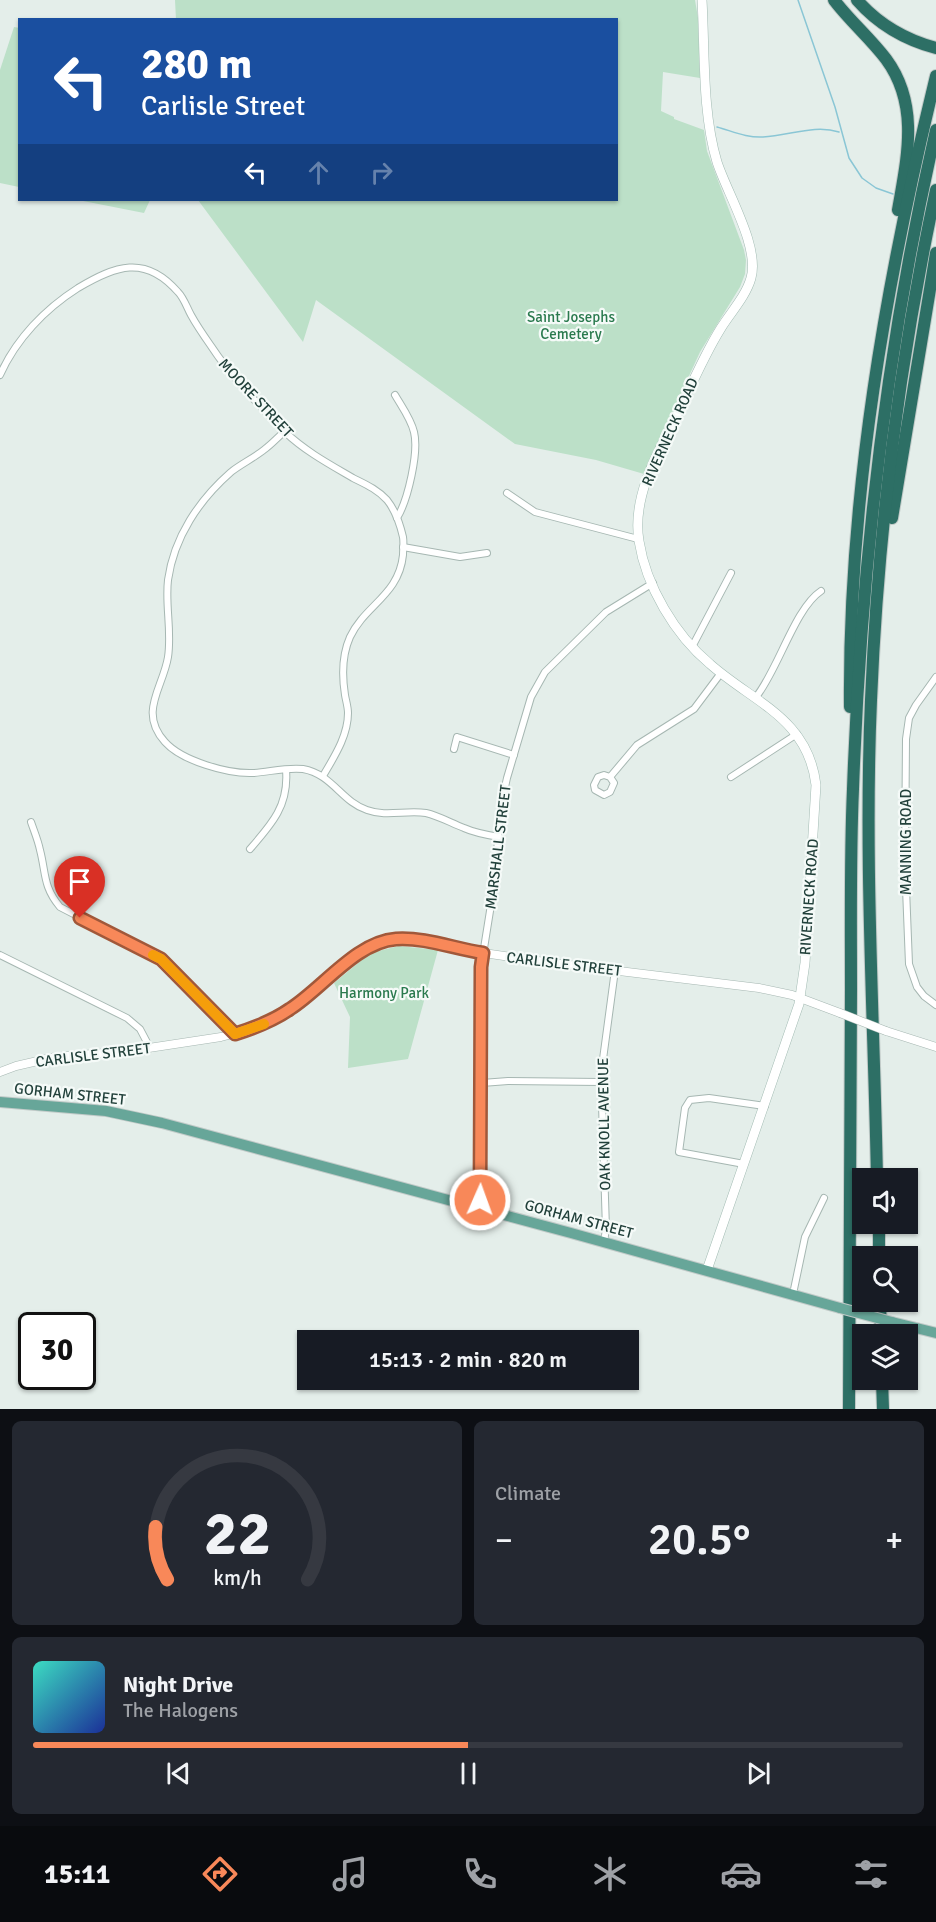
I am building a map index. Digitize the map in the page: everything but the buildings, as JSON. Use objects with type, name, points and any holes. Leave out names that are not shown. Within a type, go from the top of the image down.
[{"type":"highway","points":[[834,0],[890,64],[901,85],[908,115],[909,142],[895,228],[863,483],[852,598],[849,1409]]},
{"type":"highway","points":[[857,0],[890,28],[918,43],[935,48]]},
{"type":"highway","points":[[883,334],[912,180],[936,76]]},
{"type":"highway","points":[[852,830],[865,587],[880,438],[903,291],[936,129]]},
{"type":"highway","points":[[878,1168],[870,859],[870,742],[875,629],[884,519],[897,414],[915,299],[936,190]]},
{"type":"highway","points":[[875,629],[936,253]]},
{"type":"highway","points":[[920,346],[928,327],[936,292]]},
{"type":"highway","points":[[882,1390],[883,1409]]},
{"type":"main road","name":"RIVERNECK ROAD","points":[[702,0],[711,136],[720,169],[749,243],[753,270],[744,293],[721,328],[698,371],[654,464],[639,509],[638,539],[653,583],[675,627],[692,647],[721,673],[777,712],[797,734],[810,756],[816,785],[805,963],[800,998],[795,1020],[707,1270]]},
{"type":"main road","name":"GORHAM STREET","points":[[1,1101],[106,1111],[140,1118],[936,1333]]},
{"type":"street","name":"MOORE STREET","points":[[0,375],[25,334],[46,312],[70,293],[100,275],[120,267],[138,267],[160,275],[179,293],[212,348],[239,383],[285,431],[322,460],[373,488],[387,500],[397,518],[404,540],[402,563],[395,584],[362,618],[350,637],[342,673],[348,712],[346,729],[323,776]]},
{"type":"street","points":[[395,395],[414,430],[416,444],[404,507],[397,518]]},
{"type":"street","points":[[285,431],[264,450],[232,471],[207,495],[191,517],[179,540],[171,564],[168,583],[170,631],[168,658],[152,706],[154,724],[165,742],[182,754],[203,764],[223,770],[250,773],[302,769],[323,776],[352,802],[366,810],[385,813],[423,813],[437,816],[466,829],[499,837]]},
{"type":"street","points":[[507,493],[535,512],[638,539]]},
{"type":"street","points":[[403,547],[460,556],[487,553]]},
{"type":"street","points":[[692,647],[731,573]]},
{"type":"street","name":"MARSHALL STREET","points":[[479,1208],[482,1083],[481,967],[494,886],[503,792],[531,697],[545,672],[600,617],[653,583]]},
{"type":"street","points":[[756,697],[769,678],[805,607],[814,595],[821,591]]},
{"type":"street","points":[[610,777],[637,745],[694,709],[721,673]]},
{"type":"street","name":"MANNING ROAD","points":[[936,677],[934,686],[916,705],[909,718],[906,739],[905,863],[909,964],[917,987],[936,1005]]},
{"type":"street","points":[[731,777],[797,734]]},
{"type":"street","points":[[454,750],[457,737],[514,755]]},
{"type":"street","points":[[250,849],[272,824],[282,806],[287,786],[286,770]]},
{"type":"street","points":[[32,822],[45,880],[51,896],[60,907],[161,959],[235,1034]]},
{"type":"street","name":"CARLISLE STREET","points":[[0,1072],[55,1057],[150,1048],[235,1034],[261,1025],[290,1010],[357,954],[380,942],[396,939],[483,953],[784,993],[936,1047]]},
{"type":"street","points":[[0,955],[127,1018],[140,1029],[150,1048]]},
{"type":"street","name":"OAK KNOLL AVENUE","points":[[604,1242],[606,1229],[601,1082],[603,1051],[615,970]]},
{"type":"street","points":[[482,1083],[601,1082]]},
{"type":"street","points":[[744,1164],[679,1152],[687,1104],[690,1100],[704,1098],[765,1106]]},
{"type":"street","points":[[794,1294],[805,1237],[824,1198]]},
{"type":"green space","name":"Saint Josephs Cemetery","points":[[175,0],[695,0],[698,18],[700,78],[663,72],[661,111],[674,119],[704,130],[707,151],[744,250],[745,274],[740,287],[700,352],[644,474],[596,460],[515,444],[316,300],[303,342],[199,201],[618,201],[618,18],[176,18]]},
{"type":"green space","points":[[14,27],[18,28],[18,187],[0,183],[0,70]]},
{"type":"green space","points":[[83,201],[150,201],[144,213]]},
{"type":"green space","name":"Harmony Park","points":[[399,946],[438,950],[408,1059],[348,1068],[350,1017],[334,983],[370,953]]},
{"type":"waterway","points":[[798,0],[835,107],[849,158],[862,178],[876,188],[893,194]]},
{"type":"waterway","points":[[717,127],[757,137],[820,129],[839,132]]},
{"type":"slow traffic","points":[[153,955],[161,959],[235,1034],[264,1024]]},
{"type":"route","points":[[80,918],[161,959],[235,1034],[261,1025],[290,1010],[357,954],[380,942],[404,939],[483,953],[480,1019],[482,1116],[480,1200]]}]
